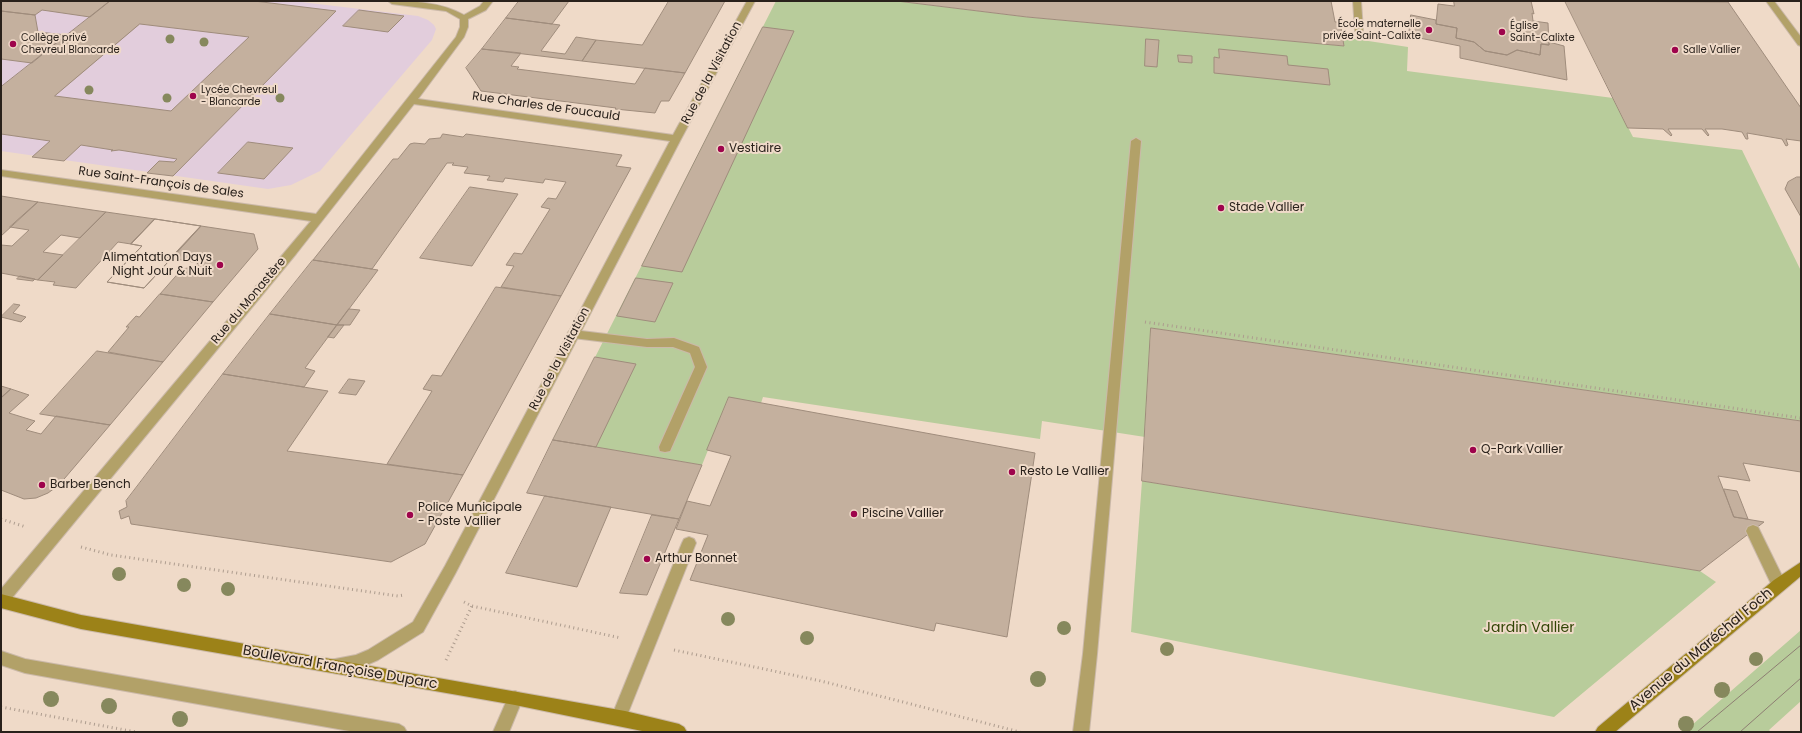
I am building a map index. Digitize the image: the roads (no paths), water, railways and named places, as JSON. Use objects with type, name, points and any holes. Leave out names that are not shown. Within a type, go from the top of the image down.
[{"type":"main road","name":"Avenue du Maréchal Foch","points":[[1603,732],[1801,568]]},
{"type":"main road","name":"Boulevard Françoise Duparc","points":[[1,600],[81,622],[515,698],[619,718],[679,732]]},
{"type":"street","points":[[392,1],[448,9],[464,18],[483,8],[489,1]]},
{"type":"street","name":"Rue de la Visitation","points":[[326,666],[357,662],[373,655],[418,627],[450,570],[573,334],[750,1]]},
{"type":"street","points":[[1357,1],[1359,31]]},
{"type":"street","points":[[1770,1],[1801,43]]},
{"type":"street","name":"Rue du Monastère","points":[[1,600],[318,218],[412,102],[460,37],[464,27],[464,18]]},
{"type":"street","name":"Rue Charles de Foucauld","points":[[412,102],[676,139]]},
{"type":"street","points":[[1081,732],[1090,654],[1136,141]]},
{"type":"street","name":"Rue Saint-François de Sales","points":[[1,173],[318,218]]},
{"type":"street","points":[[573,334],[647,343],[674,342],[695,350],[701,366],[665,447]]},
{"type":"street","points":[[1753,531],[1779,585]]},
{"type":"street","points":[[619,718],[689,543]]},
{"type":"street","points":[[1,658],[25,666],[400,732]]},
{"type":"street","points":[[501,732],[515,698]]},
{"type":"tram line","points":[[1697,732],[1801,645]]},
{"type":"tram line","points":[[1740,732],[1801,678]]},
{"type":"place","name":"École maternelle privée Saint-Calixte","points":[[1429,30]]},
{"type":"place","name":"Église Saint-Calixte","points":[[1502,32]]},
{"type":"place","name":"Collège privé Chevreul Blancarde","points":[[13,44]]},
{"type":"place","name":"Salle Vallier","points":[[1675,50]]},
{"type":"place","name":"Lycée Chevreul - Blancarde","points":[[193,96]]},
{"type":"place","name":"Vestiaire","points":[[721,149]]},
{"type":"place","name":"Stade Vallier","points":[[1221,208]]},
{"type":"place","name":"Alimentation Days Night Jour & Nuit","points":[[220,265]]},
{"type":"place","name":"Q-Park Vallier","points":[[1473,450]]},
{"type":"place","name":"Resto Le Vallier","points":[[1012,472]]},
{"type":"place","name":"Barber Bench","points":[[42,485]]},
{"type":"place","name":"Piscine Vallier","points":[[854,514]]},
{"type":"place","name":"Police Municipale - Poste Vallier","points":[[410,515]]},
{"type":"place","name":"Arthur Bonnet","points":[[647,559]]},
{"type":"park label","name":"Jardin Vallier","points":[[1529,628]]}]
